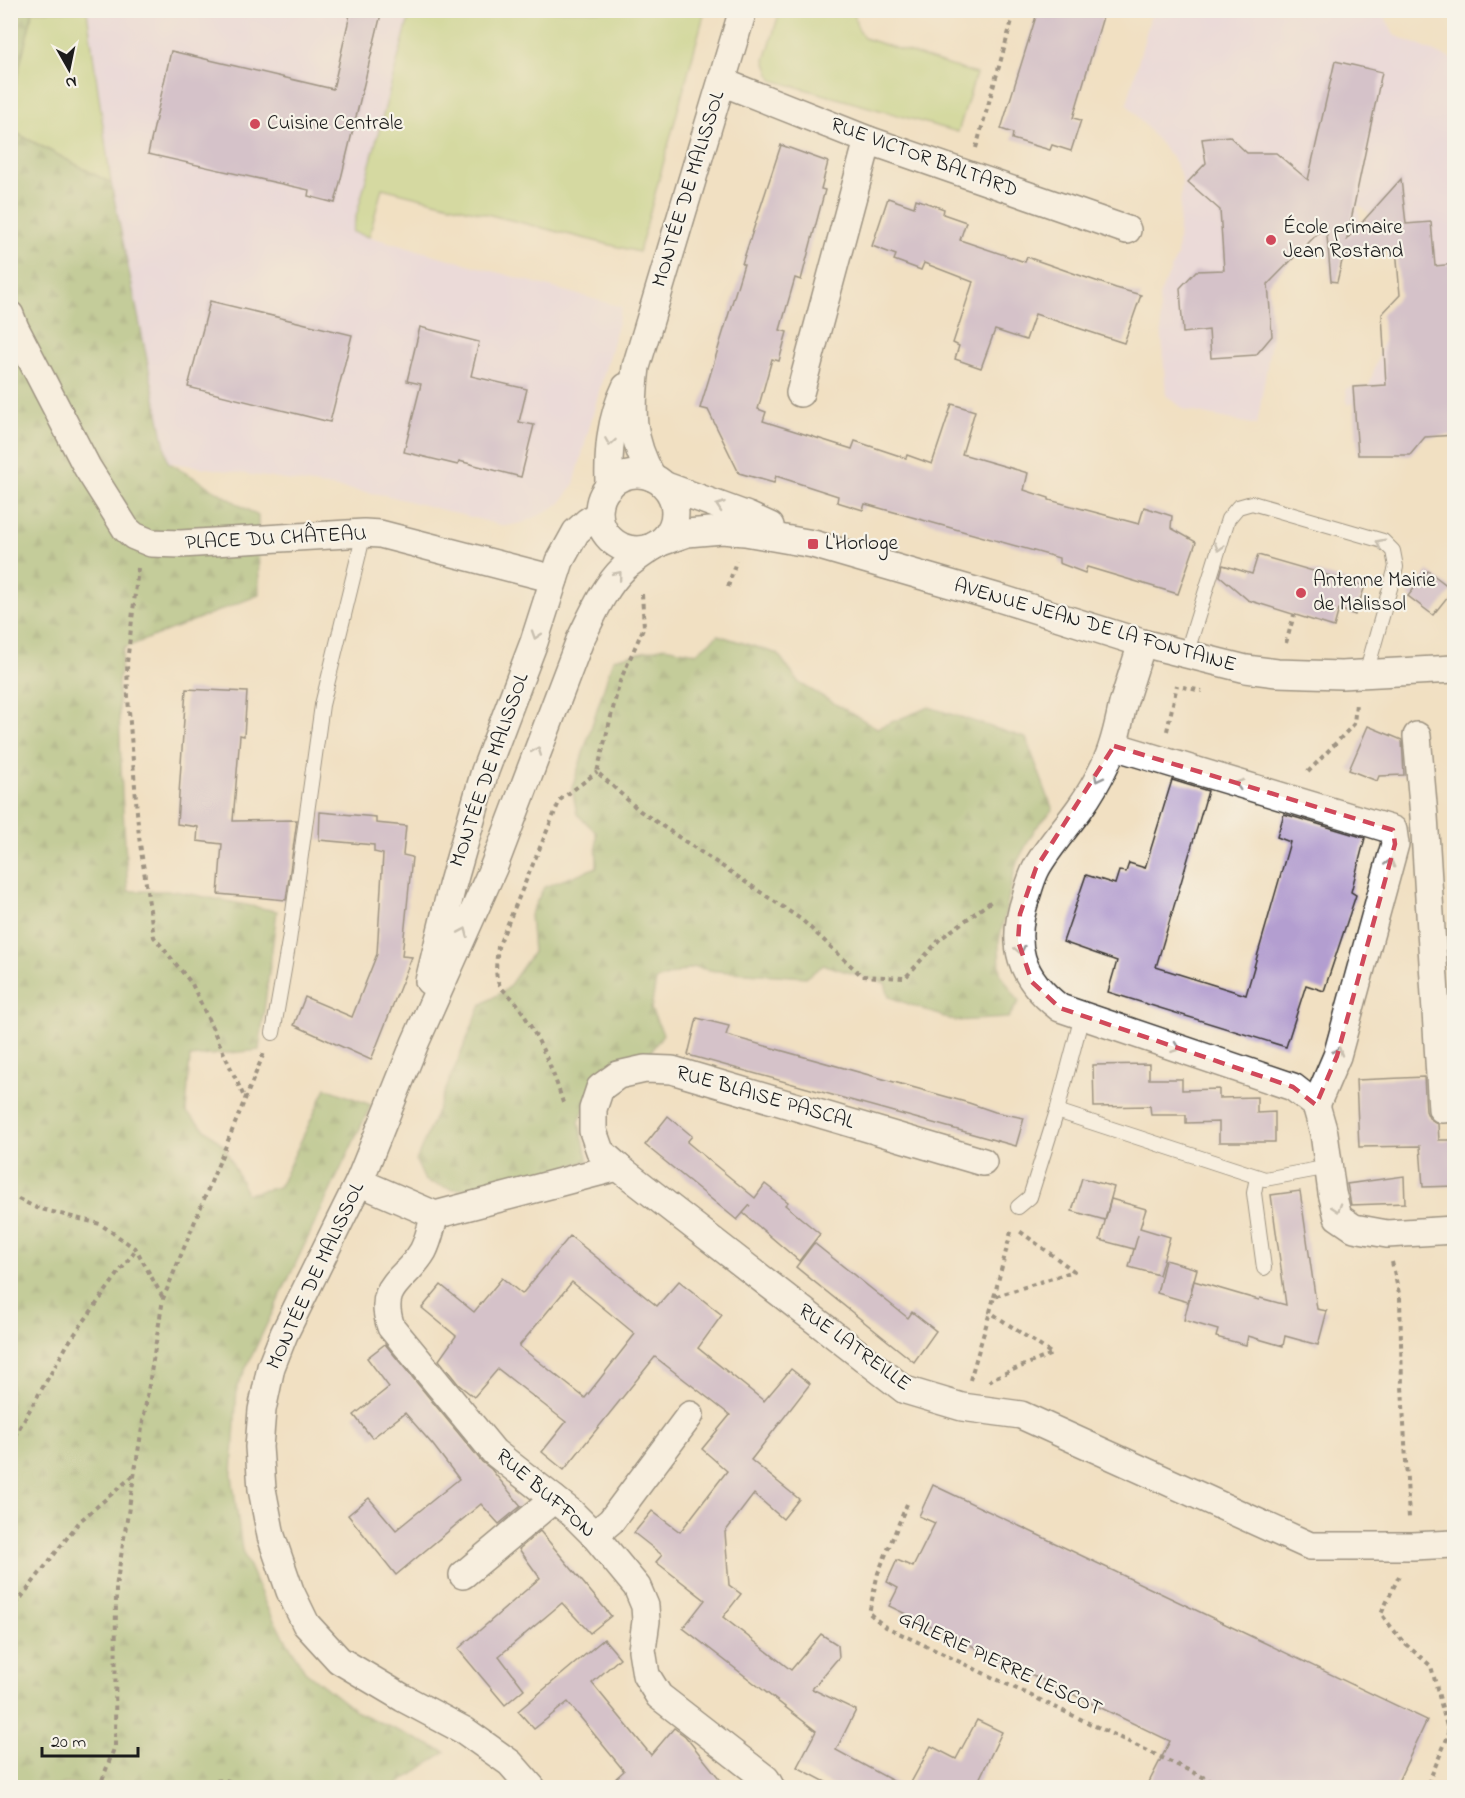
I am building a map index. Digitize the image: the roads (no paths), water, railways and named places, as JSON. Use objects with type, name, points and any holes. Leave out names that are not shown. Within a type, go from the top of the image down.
[{"type":"street","name":"MONTÉE DE MALISSOL","points":[[415,1043],[464,840],[485,771],[534,642],[564,552],[581,526],[599,514],[600,503],[609,487],[608,456],[613,423],[636,367],[743,10]]},
{"type":"street","name":"RUE VICTOR BALTARD","points":[[722,82],[868,140],[1127,230]]},
{"type":"street","points":[[800,393],[868,140]]},
{"type":"street","name":"PLACE DU CHÂTEAU","points":[[10,315],[87,467],[126,529],[142,541],[181,544],[364,533],[396,538],[554,579]]},
{"type":"street","name":"MONTÉE DE MALISSOL","points":[[532,1788],[510,1763],[465,1731],[339,1660],[306,1624],[290,1591],[271,1536],[262,1489],[259,1447],[262,1410],[271,1367],[284,1334],[359,1182],[415,1043],[494,866],[580,640],[597,606],[616,577],[670,532],[675,516],[673,498],[639,450],[633,427],[632,402],[636,367]]},
{"type":"street","points":[[609,487],[618,479],[637,473],[659,481]]},
{"type":"street","name":"AVENUE JEAN DE LA FONTAINE","points":[[659,481],[813,544]]},
{"type":"street","points":[[599,514],[605,532],[616,544],[634,550],[657,544]]},
{"type":"street","name":"AVENUE JEAN DE LA FONTAINE","points":[[657,544],[687,533],[722,530],[813,544],[999,598],[1142,643],[1256,670],[1277,673],[1354,674],[1455,669]]},
{"type":"street","points":[[1142,643],[1114,746],[1094,787],[1036,868],[1020,914],[1018,940],[1023,965],[1032,982],[1060,1008],[1293,1087],[1316,1105],[1324,1134],[1338,1217],[1354,1228],[1387,1234],[1455,1230]]},
{"type":"street","points":[[1417,736],[1442,1109],[1455,1108]]},
{"type":"street","points":[[1114,746],[1392,830],[1395,844],[1337,1056],[1316,1105]]},
{"type":"street","name":"RUE BLAISE PASCAL","points":[[618,1167],[600,1151],[593,1131],[593,1109],[600,1088],[618,1075],[645,1069],[672,1070],[983,1162]]},
{"type":"street","points":[[359,1182],[435,1215],[618,1167]]},
{"type":"street","name":"RUE LATREILLE","points":[[618,1167],[905,1390],[962,1407],[1021,1415],[1310,1546],[1455,1544]]},
{"type":"street","name":"RUE BUFFON","points":[[435,1215],[424,1249],[387,1296],[386,1312],[391,1328],[494,1452],[572,1513],[594,1535],[637,1587],[645,1606],[646,1621],[642,1650],[646,1675],[658,1696],[766,1779],[771,1788]]},
{"type":"street","points":[[594,1535],[611,1521],[690,1415]]},
{"type":"street","points":[[463,1575],[554,1499]]},
{"type":"lane","points":[[1186,655],[1228,519],[1238,507],[1252,503],[1383,541],[1393,551],[1396,567],[1354,674]]},
{"type":"lane","points":[[273,1033],[289,941],[322,705],[364,533]]},
{"type":"lane","points":[[1018,1207],[1030,1197],[1057,1110],[1082,1016]]},
{"type":"lane","points":[[1057,1110],[1265,1179],[1329,1167]]},
{"type":"lane","points":[[1257,1177],[1254,1194],[1264,1268]]},
{"type":"place","name":"Cuisine Centrale","points":[[255,124]]},
{"type":"place","name":"École primaire Jean Rostand","points":[[1271,240]]},
{"type":"place","name":"L'Horloge","points":[[813,544]]},
{"type":"place","name":"Antenne Mairie de Malissol","points":[[1301,593]]}]
